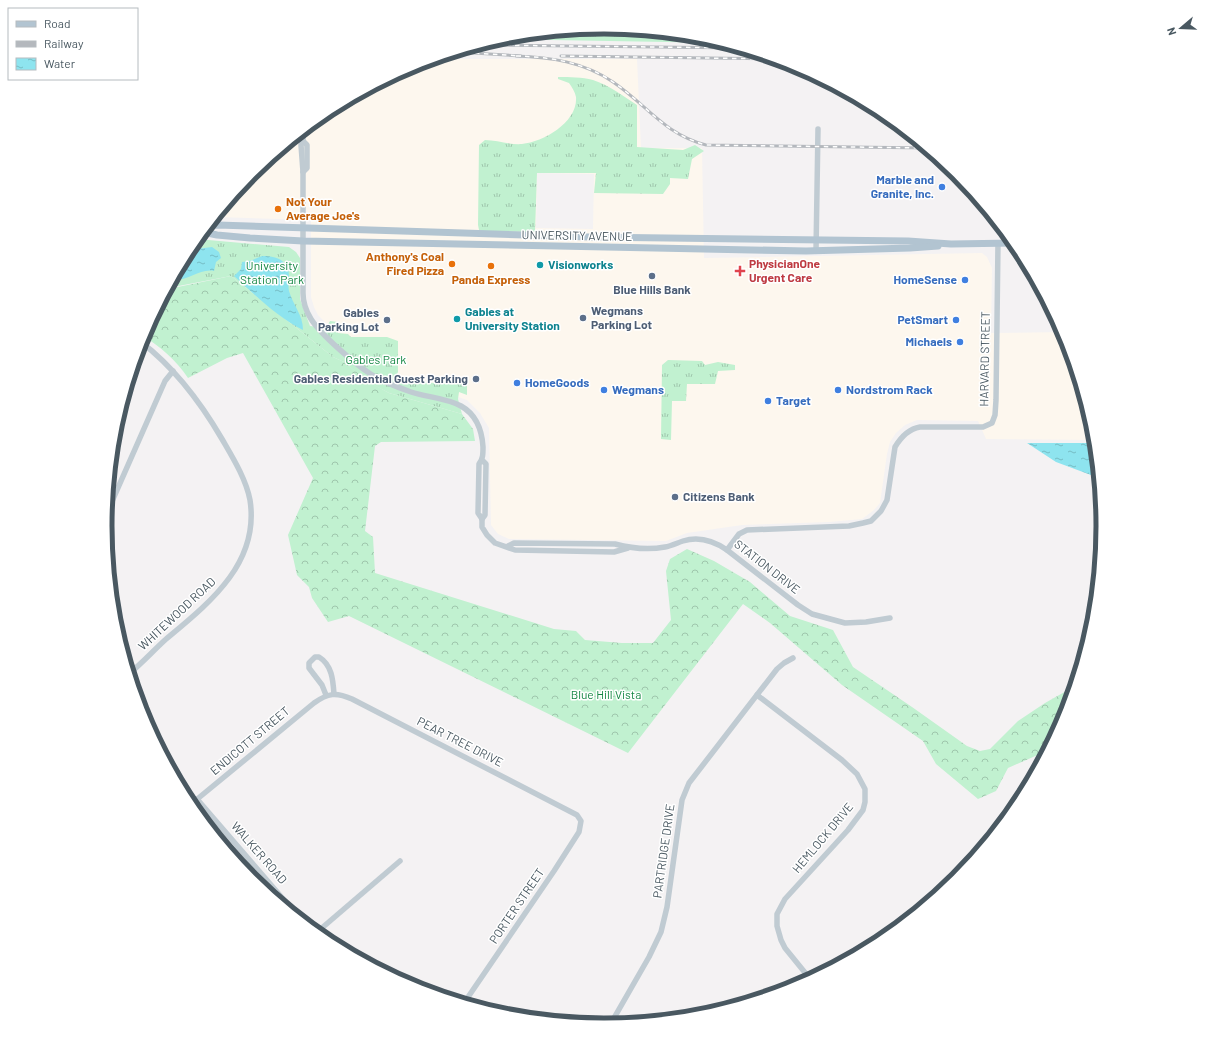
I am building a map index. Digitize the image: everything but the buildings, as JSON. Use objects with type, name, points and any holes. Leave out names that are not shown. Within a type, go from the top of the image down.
[{"type":"main road","name":"UNIVERSITY AVENUE","points":[[215,225],[583,237],[917,241],[951,244]]},
{"type":"main road","name":"UNIVERSITY AVENUE","points":[[209,233],[250,238],[303,241],[816,251],[915,248],[951,244],[1007,244]]},
{"type":"street","points":[[816,251],[818,129]]},
{"type":"street","name":"STATION DRIVE","points":[[304,137],[304,141],[301,145],[303,172],[303,297],[306,308],[314,323],[356,363],[377,378],[412,392],[460,405],[474,417],[480,428],[482,442],[482,460],[479,464],[478,513],[482,519],[482,527],[495,543],[508,546],[514,543],[615,544],[628,548],[658,548],[688,540],[697,539],[713,541],[812,614],[845,622],[866,622],[890,618]]},
{"type":"street","name":"HARVARD STREET","points":[[727,550],[740,534],[747,530],[849,526],[867,522],[877,515],[885,506],[895,447],[904,434],[920,427],[983,427],[992,423],[995,414],[996,400],[998,243]]},
{"type":"street","name":"WHITEWOOD ROAD","points":[[134,670],[214,597],[238,566],[246,549],[251,517],[250,500],[246,487],[238,468],[209,416],[192,393],[157,355],[146,346]]},
{"type":"street","points":[[113,499],[165,381],[173,372]]},
{"type":"street","points":[[326,695],[322,685],[309,668],[309,663],[315,657],[323,659],[332,674],[334,694]]},
{"type":"street","name":"PARTRIDGE DRIVE","points":[[614,1019],[662,932],[682,800],[689,783],[777,669],[793,658]]},
{"type":"street","name":"PEAR TREE DRIVE","points":[[326,695],[340,694],[352,699],[573,812],[580,818]]},
{"type":"street","name":"ENDICOTT STREET","points":[[197,799],[314,703],[326,695]]},
{"type":"street","name":"HEMLOCK DRIVE","points":[[757,695],[842,760],[857,774],[865,789],[865,802],[863,810],[848,830],[785,899],[777,914],[777,926],[781,940],[785,948],[807,975]]},
{"type":"street","name":"WALKER ROAD","points":[[197,799],[285,901]]},
{"type":"street","name":"PORTER STREET","points":[[467,999],[579,832],[581,826],[580,818]]},
{"type":"street","points":[[321,929],[400,861]]},
{"type":"shaded area","points":[[449,59],[637,59],[641,148],[702,148],[704,258],[982,253],[987,257],[992,268],[991,333],[1057,332],[1071,368],[1090,440],[986,439],[978,421],[917,420],[905,425],[896,433],[890,442],[880,503],[874,510],[862,519],[829,522],[742,525],[687,533],[666,541],[509,539],[498,534],[491,525],[489,428],[480,413],[467,400],[452,395],[420,389],[392,379],[330,327],[318,315],[311,297],[311,220],[222,217],[256,178],[305,136],[358,100],[416,71]],"holes":[[[537,173],[594,174],[593,229],[536,228]]]},
{"type":"green space","points":[[604,34],[657,37],[573,35]]},
{"type":"green space","points":[[576,35],[657,37],[698,43],[530,40]]},
{"type":"green space","points":[[558,77],[580,78],[599,82],[637,105],[637,147],[683,150],[695,145],[704,151],[692,159],[688,179],[670,178],[670,184],[663,194],[594,193],[596,173],[537,173],[535,232],[479,230],[479,145],[485,140],[522,144],[540,139],[558,129],[572,115],[576,97],[569,83],[558,79]]},
{"type":"green space","points":[[205,240],[289,247],[296,252],[300,258],[300,299],[310,326],[326,328],[330,321],[338,322],[338,333],[348,334],[351,337],[387,337],[398,341],[398,372],[395,379],[404,382],[467,384],[467,395],[459,392],[458,399],[462,414],[389,393],[368,382],[344,362],[333,357],[231,276],[175,287]]},
{"type":"green space","name":"Blue Hill Vista","points":[[231,276],[333,357],[344,362],[369,382],[389,393],[462,414],[473,429],[475,441],[381,442],[375,446],[365,531],[373,537],[375,573],[554,629],[576,631],[585,640],[622,643],[653,643],[671,620],[666,571],[670,559],[687,549],[714,561],[750,582],[790,616],[833,630],[853,667],[967,746],[980,751],[990,749],[1018,721],[1045,703],[1069,690],[1060,715],[1041,753],[1008,768],[996,791],[978,799],[936,764],[923,741],[842,685],[770,623],[743,604],[628,753],[349,616],[328,622],[312,598],[309,587],[297,575],[288,535],[313,478],[243,353],[227,358],[188,378],[168,354],[148,339],[174,288]]},
{"type":"green space","points":[[668,360],[702,361],[705,365],[718,362],[735,365],[735,370],[718,371],[715,384],[687,384],[686,401],[672,401],[671,440],[661,439],[662,365]]},
{"type":"water","points":[[604,34],[631,36],[575,35]]},
{"type":"water","points":[[212,247],[219,252],[221,258],[216,262],[214,271],[204,271],[178,280],[195,253],[198,249]]},
{"type":"water","points":[[262,256],[278,258],[287,267],[289,274],[289,291],[300,315],[303,330],[293,325],[275,312],[234,276],[241,269],[242,262],[250,261]]},
{"type":"water","points":[[1027,443],[1090,443],[1094,476],[1056,462]]},
{"type":"railway","points":[[499,45],[719,48]]},
{"type":"railway","points":[[471,53],[521,56]]},
{"type":"railway","points":[[516,56],[554,59],[579,65],[602,75],[625,91],[667,126],[691,140],[706,145],[919,148]]},
{"type":"railway","points":[[561,56],[759,59]]},
{"type":"place","name":"Marble and Granite, Inc.","points":[[942,187]]},
{"type":"place","name":"Not Your Average Joe's","points":[[278,209]]},
{"type":"place","name":"Anthony's Coal Fired Pizza","points":[[452,264]]},
{"type":"place","name":"Visionworks","points":[[540,265]]},
{"type":"place","name":"Panda Express","points":[[491,266]]},
{"type":"place","name":"PhysicianOne Urgent Care","points":[[740,271]]},
{"type":"place","name":"Blue Hills Bank","points":[[652,276]]},
{"type":"place","name":"HomeSense","points":[[965,280]]},
{"type":"place","name":"Wegmans Parking Lot","points":[[583,318]]},
{"type":"place","name":"Gables at University Station","points":[[457,319]]},
{"type":"place","name":"Gables Parking Lot","points":[[387,320]]},
{"type":"place","name":"PetSmart","points":[[956,320]]},
{"type":"place","name":"Michaels","points":[[960,342]]},
{"type":"place","name":"Gables Residential Guest Parking","points":[[476,379]]},
{"type":"place","name":"HomeGoods","points":[[517,383]]},
{"type":"place","name":"Wegmans","points":[[604,390]]},
{"type":"place","name":"Nordstrom Rack","points":[[838,390]]},
{"type":"place","name":"Target","points":[[768,401]]},
{"type":"place","name":"Citizens Bank","points":[[675,497]]},
{"type":"park label","name":"University Station Park","points":[[272,273]]},
{"type":"park label","name":"Gables Park","points":[[376,360]]}]
